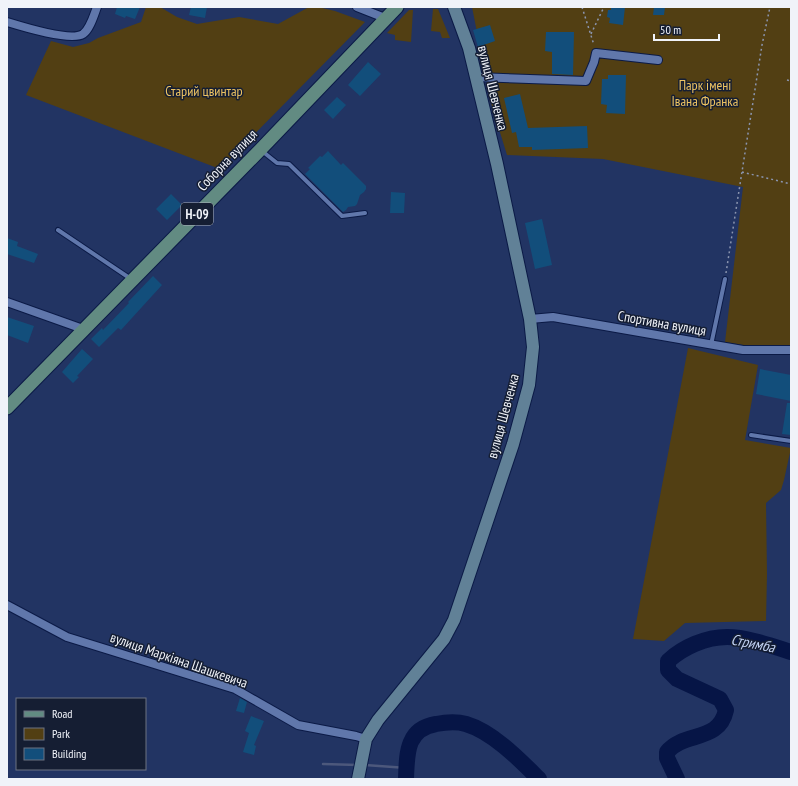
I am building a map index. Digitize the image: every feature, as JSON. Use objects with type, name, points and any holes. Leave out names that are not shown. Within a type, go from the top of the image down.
[{"type":"main road","name":"Н-09","points":[[385,18],[397,7]]},
{"type":"main road","name":"Соборна вулиця","points":[[7,408],[260,150],[385,18]]},
{"type":"street","points":[[7,22],[34,31],[75,36],[82,35],[87,30],[97,7]]},
{"type":"street","points":[[357,7],[385,18]]},
{"type":"street","name":"вулиця Шевченка","points":[[359,776],[366,739],[378,720],[444,639],[454,620],[513,444],[529,385],[533,347],[530,318],[497,164],[469,48],[454,7]]},
{"type":"street","points":[[476,77],[586,81],[596,53],[658,60]]},
{"type":"street","points":[[7,302],[83,329]]},
{"type":"street","name":"Спортивна вулиця","points":[[530,318],[553,317],[743,350],[791,350]]},
{"type":"street","name":"вулиця Маркіяна Шашкевича","points":[[7,605],[67,637],[234,689],[298,725],[366,739]]},
{"type":"lane","points":[[260,150],[277,163],[289,164],[342,216],[365,212]]},
{"type":"lane","points":[[58,230],[132,280]]},
{"type":"lane","points":[[711,345],[725,279]]},
{"type":"lane","points":[[751,435],[791,441]]},
{"type":"path","points":[[582,7],[596,53]]},
{"type":"path","points":[[591,34],[604,7]]},
{"type":"path","points":[[725,279],[762,45],[770,7]]},
{"type":"path","points":[[787,80],[791,81]]},
{"type":"path","points":[[742,172],[791,184]]},
{"type":"green space","name":"Старий цвинтар","points":[[146,7],[160,7],[177,17],[197,24],[239,17],[278,24],[309,7],[318,7],[335,11],[365,22],[220,169],[26,95],[51,41],[73,47],[89,43],[98,38],[141,22]]},
{"type":"green space","name":"Парк імені Івана Франка","points":[[472,7],[791,7],[791,353],[725,342],[743,187],[603,159],[507,155],[491,103]]},
{"type":"green space","points":[[433,9],[438,9],[450,38],[442,38],[440,32],[431,31]]},
{"type":"green space","points":[[409,10],[413,10],[411,42],[395,40],[395,35],[387,33]]},
{"type":"green space","points":[[688,348],[758,365],[745,440],[791,448],[781,490],[766,503],[766,621],[685,623],[664,641],[633,639]]},
{"type":"building","points":[[117,7],[140,7],[135,19],[126,16],[125,18],[115,14]]},
{"type":"building","points":[[191,7],[207,7],[205,18],[189,15]]},
{"type":"building","points":[[611,7],[625,7],[623,25],[609,23],[610,18],[607,17],[608,10],[611,10]]},
{"type":"building","points":[[654,7],[665,7],[664,15],[653,15]]},
{"type":"building","points":[[490,25],[495,41],[478,47],[473,30]]},
{"type":"building","points":[[546,32],[574,32],[573,75],[552,74],[552,52],[545,51]]},
{"type":"building","points":[[368,62],[381,74],[360,96],[348,85]]},
{"type":"building","points":[[608,75],[626,75],[625,114],[606,113],[607,105],[601,104],[602,79],[608,79]]},
{"type":"building","points":[[520,94],[528,128],[587,126],[588,148],[532,150],[532,147],[519,147],[516,132],[512,133],[504,98]]},
{"type":"building","points":[[337,97],[346,105],[333,119],[324,110]]},
{"type":"building","points":[[328,151],[341,165],[343,163],[366,186],[364,192],[360,195],[357,204],[355,206],[348,207],[343,212],[305,174],[310,169],[308,168],[320,156],[322,157]]},
{"type":"building","points":[[391,192],[405,193],[404,213],[390,213]]},
{"type":"building","points":[[171,194],[182,205],[167,220],[156,209]]},
{"type":"building","points":[[542,219],[552,265],[535,269],[525,223]]},
{"type":"building","points":[[7,238],[18,242],[17,246],[38,254],[34,263],[7,254]]},
{"type":"building","points":[[153,276],[162,285],[121,330],[118,328],[99,347],[91,339],[102,328],[103,330]]},
{"type":"building","points":[[7,317],[34,326],[28,343],[7,335]]},
{"type":"building","points":[[82,349],[93,359],[77,376],[79,377],[73,383],[62,372]]},
{"type":"building","points":[[760,369],[791,375],[791,401],[756,394]]},
{"type":"building","points":[[787,403],[791,403],[791,435],[782,434]]},
{"type":"building","points":[[240,698],[247,702],[244,713],[236,711]]},
{"type":"building","points":[[251,716],[264,721],[254,745],[256,746],[254,755],[243,752],[249,733],[245,731]]},
{"type":"waterway","name":"Стримба","points":[[677,779],[667,758],[667,752],[682,741],[700,736],[716,728],[722,720],[726,710],[720,699],[677,679],[668,670],[668,661],[688,647],[719,637],[735,637],[751,640],[791,652]]},
{"type":"waterway","name":"Стримба","points":[[406,779],[408,752],[414,737],[419,731],[426,727],[451,722],[466,724],[486,733],[506,747],[539,779]]},
{"type":"waterway","points":[[323,764],[358,765]]},
{"type":"waterway","points":[[365,765],[407,768]]}]
